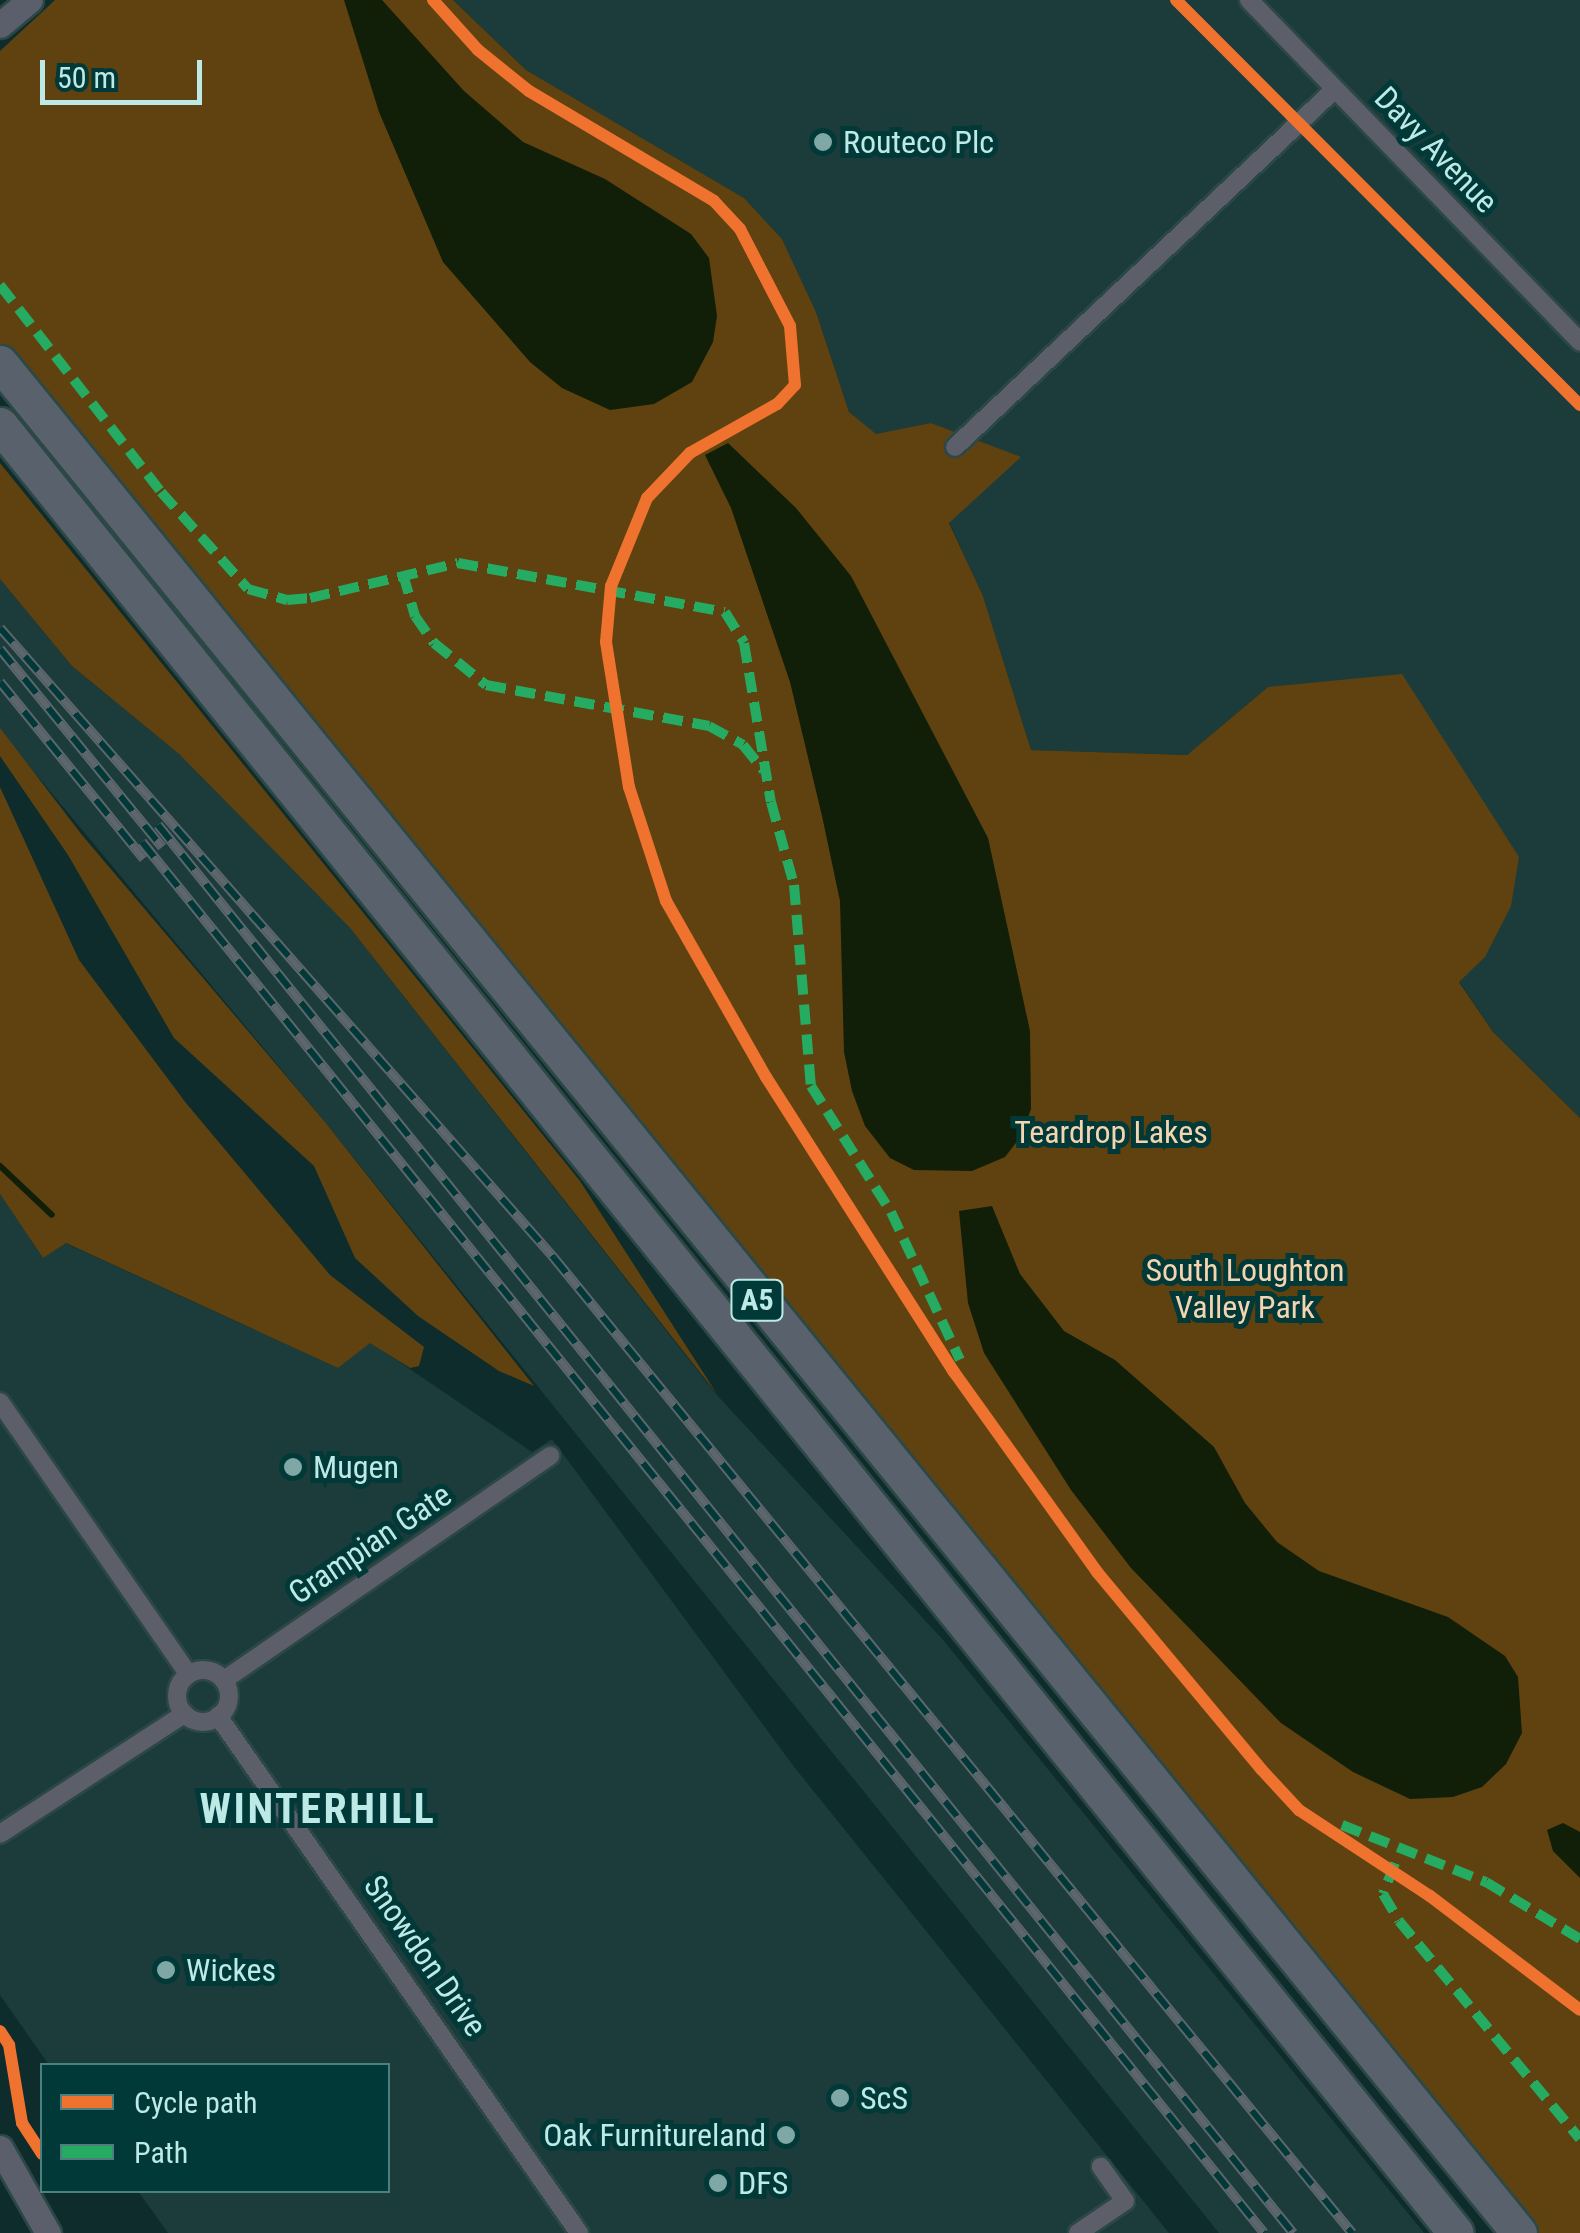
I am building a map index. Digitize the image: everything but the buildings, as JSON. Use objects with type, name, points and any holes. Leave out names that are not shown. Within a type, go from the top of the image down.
[{"type":"highway","name":"A5","points":[[0,363],[1519,2233]]},
{"type":"highway","name":"A5","points":[[0,425],[1456,2233]]},
{"type":"street","points":[[0,25],[30,0]]},
{"type":"street","name":"Davy Avenue","points":[[1249,0],[1580,342]]},
{"type":"street","points":[[955,447],[1334,88]]},
{"type":"street","points":[[0,1402],[188,1674]]},
{"type":"street","name":"Grampian Gate","points":[[224,1680],[550,1456]]},
{"type":"street","points":[[210,1671],[224,1680],[228,1703],[218,1716],[194,1720],[184,1714],[177,1691],[188,1674],[210,1671]]},
{"type":"street","points":[[0,1834],[184,1714]]},
{"type":"street","name":"Snowdon Drive","points":[[218,1716],[580,2233]]},
{"type":"street","points":[[0,2148],[48,2233]]},
{"type":"street","points":[[1078,2233],[1124,2201],[1100,2167]]},
{"type":"shaded area","points":[[344,0],[382,0],[464,91],[523,142],[605,179],[691,234],[709,258],[717,316],[713,342],[692,382],[654,404],[610,410],[562,388],[530,362],[443,262],[379,112]]},
{"type":"shaded area","points":[[453,0],[1580,0],[1580,1118],[1493,1032],[1459,981],[1485,957],[1268,687],[1187,755],[1031,750],[983,596],[949,522],[1020,457],[931,423],[876,435],[849,412],[816,312],[782,239],[744,198],[526,70]]},
{"type":"shaded area","name":"Teardrop Lakes","points":[[728,443],[796,508],[851,576],[988,838],[1030,1031],[1031,1109],[1022,1135],[1005,1157],[972,1171],[914,1170],[890,1158],[865,1126],[852,1091],[844,1052],[840,901],[822,816],[790,682],[731,508],[705,455]]},
{"type":"shaded area","points":[[0,579],[72,666],[179,754],[350,928],[716,1394],[944,1641],[1424,2233],[1219,2233],[325,1122],[0,731]]},
{"type":"shaded area","points":[[0,1194],[43,1258],[65,1243],[338,1368],[370,1342],[532,1452],[552,1439],[795,1768],[1169,2233],[168,2233],[139,2193],[390,2193],[390,2063],[48,2063],[0,1995]]},
{"type":"shaded area","name":"Teardrop Lakes","points":[[992,1206],[1020,1274],[1064,1331],[1115,1360],[1214,1447],[1245,1503],[1277,1542],[1319,1571],[1448,1617],[1505,1656],[1518,1677],[1522,1733],[1506,1764],[1482,1787],[1453,1797],[1410,1799],[1353,1772],[1281,1723],[1131,1568],[1071,1490],[984,1353],[968,1303],[959,1211]]},
{"type":"shaded area","points":[[1563,1823],[1580,1832],[1580,1878],[1553,1851],[1547,1830]]},
{"type":"green space","name":"Teardrop Lakes","points":[[55,0],[453,0],[526,70],[744,198],[782,239],[816,312],[849,412],[876,434],[931,423],[1021,457],[949,523],[983,596],[1031,750],[1187,755],[1268,687],[1402,674],[1519,857],[1511,906],[1485,957],[1459,982],[1493,1032],[1580,1118],[1580,2233],[1517,2233],[0,363],[0,51]]},
{"type":"green space","points":[[0,463],[580,1181],[717,1394],[350,928],[179,754],[72,666],[0,579]]},
{"type":"green space","points":[[0,728],[82,835],[325,1122],[534,1386],[499,1371],[418,1316],[355,1258],[314,1166],[174,1038],[68,855],[0,756]]},
{"type":"green space","points":[[0,787],[79,960],[186,1103],[330,1275],[424,1347],[419,1366],[410,1368],[370,1343],[338,1368],[66,1243],[43,1258],[0,1194]]},
{"type":"waterway","points":[[0,1166],[52,1215]]},
{"type":"railway","points":[[0,628],[554,1258],[1352,2233]]},
{"type":"railway","points":[[0,649],[162,847]]},
{"type":"railway","points":[[0,682],[144,859]]},
{"type":"railway","points":[[158,825],[1293,2233]]},
{"type":"railway","points":[[142,842],[1264,2233]]},
{"type":"marked path","points":[[0,285],[161,492],[248,589],[287,600],[310,598],[458,563],[725,612],[744,643],[771,802],[794,885],[811,1086],[891,1212],[960,1360]]},
{"type":"marked path","points":[[403,574],[415,616],[434,643],[486,685],[709,726],[743,745],[764,771]]},
{"type":"marked path","points":[[1342,1825],[1486,1882],[1580,1939]]},
{"type":"marked path","points":[[1395,1863],[1383,1894],[1399,1921],[1580,2139]]},
{"type":"cycle path","points":[[433,0],[478,50],[529,91],[714,201],[740,229],[790,326],[795,385],[777,404],[690,453],[647,498],[611,586],[606,642],[629,787],[666,901],[766,1077],[954,1372],[1097,1572],[1261,1769],[1299,1810],[1430,1896],[1580,2010]]},
{"type":"cycle path","points":[[1176,0],[1580,405]]},
{"type":"cycle path","points":[[0,2031],[9,2045],[22,2123],[40,2151]]},
{"type":"place","name":"Routeco Plc","points":[[823,142]]},
{"type":"place","name":"Mugen","points":[[293,1467]]},
{"type":"place","name":"Wickes","points":[[166,1970]]},
{"type":"place","name":"ScS","points":[[840,2098]]},
{"type":"place","name":"Oak Furnitureland","points":[[786,2135]]},
{"type":"place","name":"DFS","points":[[718,2183]]},
{"type":"district","name":"WINTERHILL","points":[[318,1809]]},
{"type":"park label","name":"South Loughton Valley Park","points":[[1245,1290]]}]
